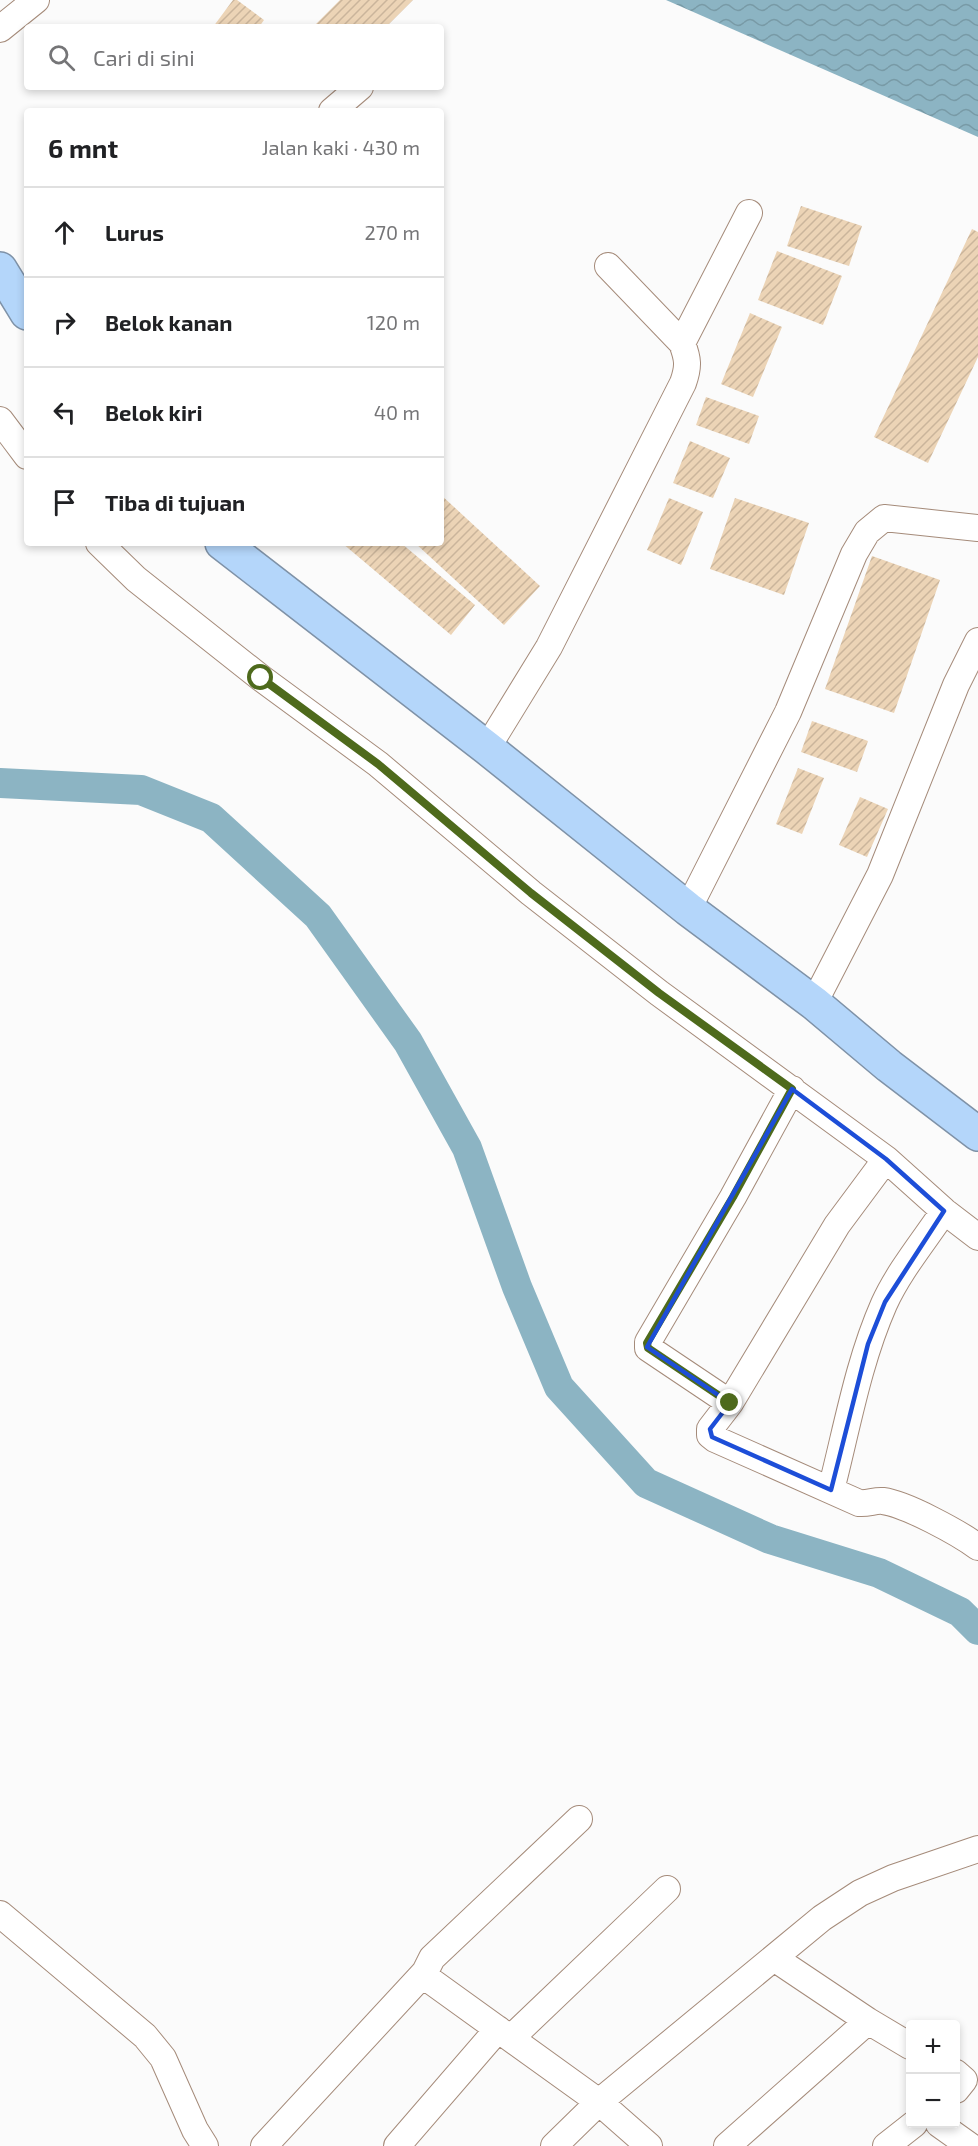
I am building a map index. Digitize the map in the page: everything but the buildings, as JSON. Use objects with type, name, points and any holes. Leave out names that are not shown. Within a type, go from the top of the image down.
[{"type":"highway","points":[[0,269],[24,308]]},
{"type":"highway","points":[[226,546],[487,748],[688,909],[814,1003],[889,1066],[978,1134]]},
{"type":"street","points":[[0,29],[36,0]]},
{"type":"street","points":[[336,108],[356,90]]},
{"type":"street","points":[[682,343],[749,213]]},
{"type":"street","points":[[487,748],[549,647],[683,383],[688,368],[682,343],[608,266]]},
{"type":"street","points":[[0,420],[24,452]]},
{"type":"street","points":[[688,909],[788,712],[854,554],[867,532],[884,518],[978,528]]},
{"type":"street","points":[[102,546],[136,579],[261,678],[378,764],[531,893],[659,993],[886,1158],[944,1211],[978,1238]]},
{"type":"street","points":[[814,1003],[880,875],[956,685],[977,646]]},
{"type":"street","points":[[730,1403],[648,1348],[647,1343],[733,1197],[792,1089]]},
{"type":"street","points":[[886,1158],[837,1225],[730,1403],[710,1429],[710,1435],[860,1503],[867,1504],[876,1501],[890,1503],[930,1519],[978,1547]]},
{"type":"street","points":[[831,1490],[872,1333],[885,1302],[944,1211]]},
{"type":"street","points":[[264,2146],[425,1972],[432,1958],[579,1820]]},
{"type":"street","points":[[554,2146],[599,2102],[822,1918],[860,1893],[913,1870],[978,1849]]},
{"type":"street","points":[[397,2146],[505,2033],[667,1890]]},
{"type":"street","points":[[0,1914],[145,2036],[157,2049],[205,2146]]},
{"type":"street","points":[[774,1958],[906,2044]]},
{"type":"street","points":[[425,1972],[431,1981],[599,2102],[649,2146]]},
{"type":"street","points":[[727,2146],[868,2021]]},
{"type":"street","points":[[886,2146],[909,2128]]},
{"type":"street","points":[[945,2128],[970,2146]]},
{"type":"highlighted area","points":[[792,1089],[886,1159],[944,1211],[885,1302],[868,1344],[831,1490],[712,1437],[710,1429],[730,1403],[647,1347]]},
{"type":"water","points":[[666,0],[978,0],[978,137]]},
{"type":"waterway","points":[[0,783],[141,790],[211,818],[318,916],[408,1042],[467,1148],[517,1287],[559,1387],[646,1483],[770,1539],[879,1573],[960,1612],[978,1630]]},
{"type":"route","points":[[261,678],[378,764],[531,893],[659,993],[792,1089],[733,1197],[647,1343],[648,1348],[730,1403]]}]
